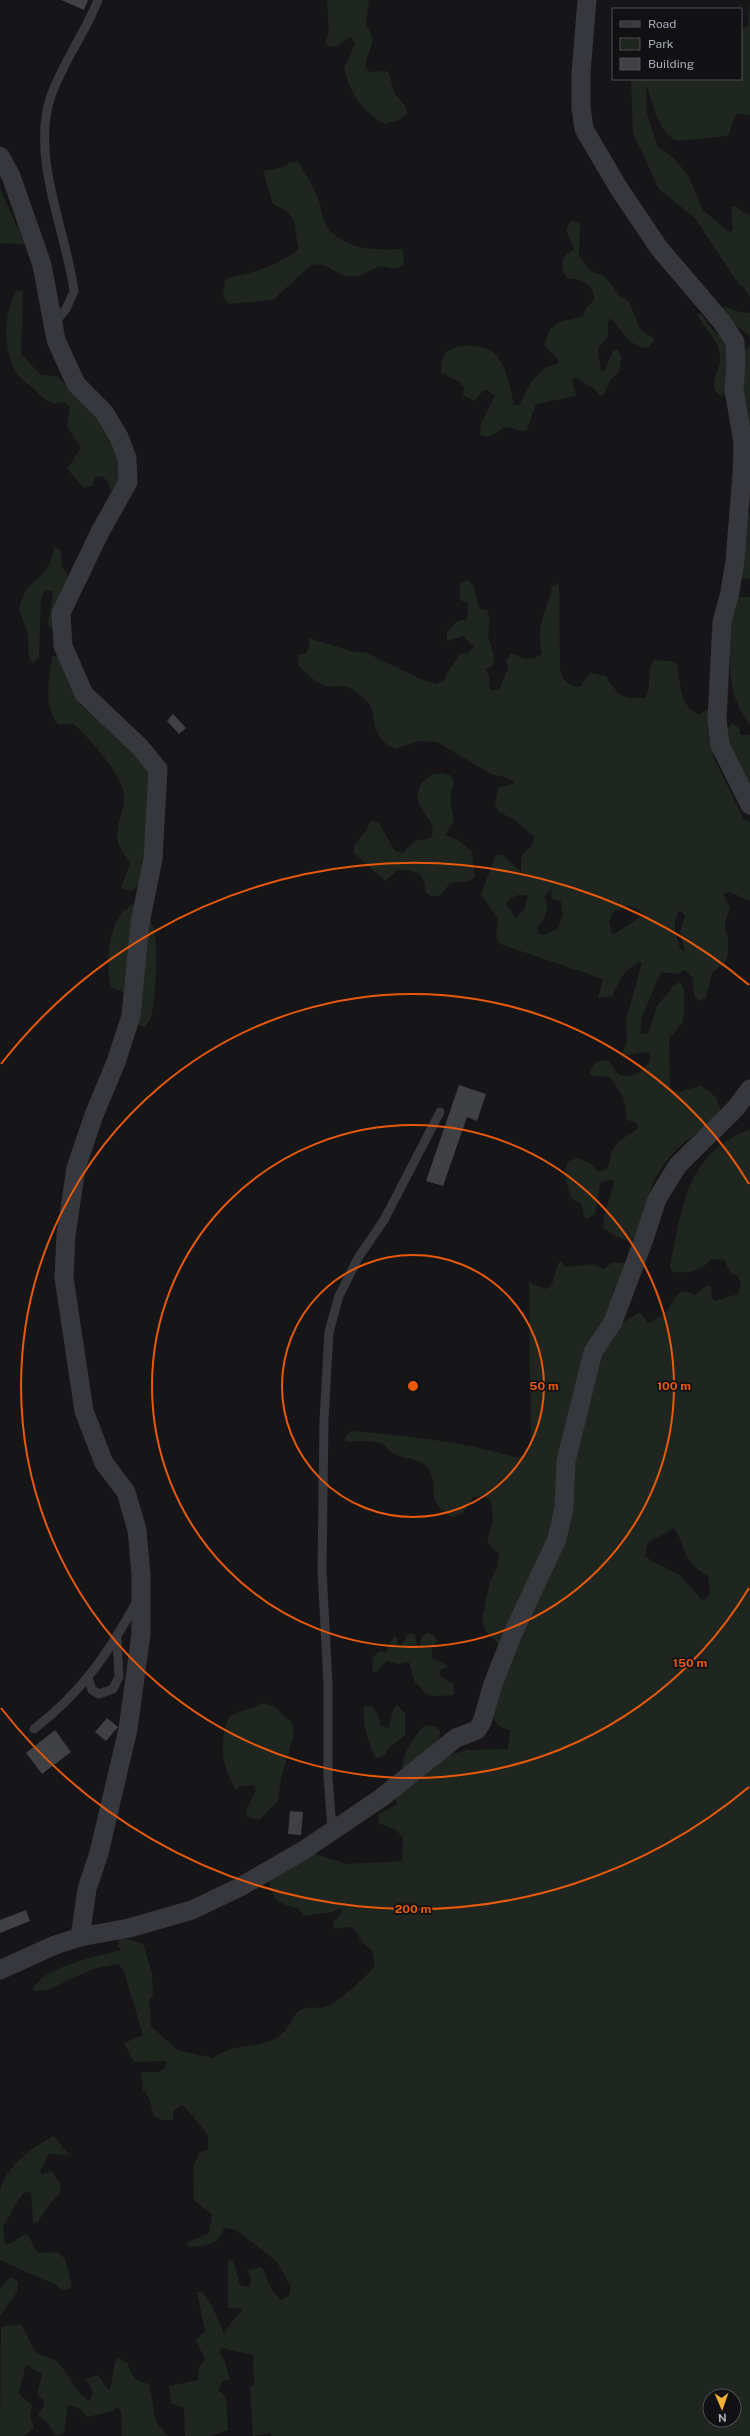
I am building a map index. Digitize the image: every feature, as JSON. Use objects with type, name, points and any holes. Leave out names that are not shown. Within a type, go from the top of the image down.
[{"type":"street","points":[[588,0],[581,73],[581,108],[584,129],[618,187],[659,248],[722,322],[735,342],[736,364],[734,390],[743,443],[742,474],[735,562],[730,592],[722,622],[718,719],[720,745],[750,805]]},
{"type":"street","points":[[0,156],[11,176],[42,265],[52,326],[56,340],[76,384],[104,412],[119,437],[127,458],[128,482],[100,532],[61,613],[63,646],[84,694],[140,747],[158,769],[153,859],[140,922],[131,1016],[116,1062],[94,1116],[76,1168],[66,1235],[64,1278],[84,1411],[104,1463],[126,1492],[137,1530],[141,1595],[141,1634],[128,1729],[99,1853],[87,1889],[80,1937]]},
{"type":"street","points":[[0,1970],[55,1945],[80,1937],[129,1928],[192,1910],[240,1887],[304,1850],[332,1829],[381,1798],[456,1738],[477,1730],[482,1722],[493,1684],[513,1633],[557,1539],[564,1508],[566,1461],[593,1352],[613,1322],[657,1199],[678,1165],[736,1108],[750,1089]]},
{"type":"lane","points":[[52,326],[66,309],[74,291],[72,270],[57,218],[50,176],[45,128],[51,97],[64,62],[88,25],[98,0]]},
{"type":"lane","points":[[332,1829],[328,1778],[328,1684],[322,1570],[324,1420],[329,1332],[339,1296],[358,1258],[384,1220],[440,1112]]},
{"type":"lane","points":[[34,1729],[61,1708],[88,1677],[117,1638],[141,1595]]},
{"type":"lane","points":[[88,1677],[92,1690],[99,1694],[112,1689],[119,1677],[117,1638]]},
{"type":"green space","points":[[327,0],[369,0],[366,23],[373,40],[365,65],[370,72],[387,71],[390,76],[395,95],[407,109],[408,114],[401,119],[385,124],[370,114],[358,101],[350,86],[344,68],[355,44],[351,37],[336,46],[328,47],[325,40],[329,33]]},
{"type":"green space","points":[[750,1],[750,115],[737,114],[734,118],[728,136],[677,141],[664,130],[660,123],[646,85],[647,114],[658,147],[674,158],[688,175],[703,210],[729,232],[733,230],[731,207],[736,207],[750,216],[750,297],[744,287],[740,286],[695,218],[659,189],[633,133],[631,80],[742,80],[742,29],[748,26]]},
{"type":"green space","points":[[290,162],[299,163],[310,181],[319,201],[325,222],[333,233],[350,244],[360,247],[371,249],[403,249],[404,265],[396,269],[380,266],[363,274],[350,277],[318,264],[311,265],[273,300],[229,304],[223,297],[225,280],[233,276],[246,274],[267,267],[299,249],[294,222],[288,213],[273,204],[263,171],[284,167]]},
{"type":"green space","points":[[0,187],[3,195],[25,244],[0,243]]},
{"type":"green space","points":[[574,221],[579,223],[580,227],[579,256],[591,271],[606,277],[619,295],[629,302],[640,329],[655,339],[648,348],[636,345],[626,337],[610,318],[608,321],[608,337],[599,346],[598,350],[601,371],[605,370],[613,351],[617,349],[621,355],[621,360],[620,371],[611,379],[604,394],[600,396],[594,389],[576,378],[572,380],[576,396],[536,404],[527,430],[523,431],[507,427],[491,436],[484,436],[480,434],[481,423],[495,396],[487,390],[483,391],[474,401],[463,395],[464,387],[458,381],[441,373],[443,357],[449,351],[462,346],[477,346],[491,351],[500,360],[503,366],[508,379],[514,405],[519,405],[531,382],[547,367],[559,363],[558,359],[544,345],[550,329],[561,321],[583,317],[585,309],[594,300],[594,295],[590,287],[577,279],[568,279],[563,270],[562,262],[564,258],[574,250],[566,230],[570,222]]},
{"type":"green space","points":[[23,290],[21,354],[41,375],[57,376],[103,423],[119,460],[119,486],[111,490],[108,482],[102,476],[94,478],[93,486],[84,488],[67,469],[81,448],[67,426],[70,407],[64,402],[55,403],[44,399],[19,375],[12,365],[7,347],[7,318],[15,292]]},
{"type":"green space","points":[[725,307],[740,312],[750,313],[750,336],[733,323],[721,308]]},
{"type":"green space","points":[[697,314],[702,315],[713,331],[742,352],[750,346],[750,441],[725,395],[720,396],[716,392],[714,383],[720,363],[719,351],[715,340]]},
{"type":"green space","points":[[748,514],[750,516],[750,579],[742,578]]},
{"type":"green space","points":[[54,547],[61,550],[62,567],[67,574],[67,582],[54,631],[48,624],[53,591],[45,591],[41,598],[39,657],[33,663],[29,658],[28,633],[19,610],[21,600],[25,593],[46,569],[51,559]]},
{"type":"green space","points":[[468,580],[474,586],[479,609],[487,610],[490,620],[488,635],[494,662],[493,666],[485,669],[489,675],[490,690],[499,690],[508,668],[506,660],[511,653],[526,659],[534,658],[542,654],[540,635],[542,620],[552,587],[559,582],[560,667],[563,679],[568,684],[580,687],[590,673],[606,676],[621,695],[631,698],[645,698],[649,689],[650,669],[654,660],[670,661],[677,664],[682,694],[684,700],[692,711],[699,714],[707,710],[714,694],[711,727],[713,756],[743,818],[750,823],[750,901],[730,892],[723,894],[730,908],[725,922],[725,930],[728,937],[728,954],[725,962],[712,973],[706,998],[698,1001],[694,995],[693,978],[685,970],[677,974],[661,972],[642,1016],[640,1033],[648,1034],[657,1006],[673,986],[680,982],[684,989],[684,1015],[682,1023],[669,1039],[670,1089],[678,1092],[700,1086],[705,1088],[716,1099],[720,1108],[720,1113],[719,1118],[682,1145],[665,1163],[651,1188],[643,1208],[639,1231],[635,1239],[627,1240],[618,1237],[604,1228],[603,1219],[614,1184],[612,1180],[602,1181],[600,1184],[595,1214],[587,1219],[584,1217],[582,1204],[571,1198],[565,1174],[569,1161],[577,1158],[590,1163],[598,1172],[607,1169],[611,1153],[615,1147],[621,1140],[639,1127],[635,1122],[627,1120],[624,1099],[610,1077],[594,1076],[590,1073],[596,1062],[609,1061],[618,1074],[628,1076],[640,1072],[650,1061],[650,1053],[646,1052],[624,1056],[622,1053],[627,1042],[626,1019],[642,963],[638,962],[625,973],[612,996],[598,998],[603,979],[500,944],[496,937],[498,920],[481,894],[496,855],[503,855],[521,872],[521,857],[532,845],[534,837],[515,820],[499,812],[495,805],[498,788],[515,783],[508,778],[491,774],[437,742],[419,741],[395,749],[386,743],[376,731],[370,705],[365,699],[355,691],[346,687],[328,687],[318,683],[299,666],[298,655],[306,653],[310,646],[308,638],[351,651],[367,653],[420,679],[436,684],[444,680],[460,654],[468,653],[474,647],[463,636],[447,641],[447,632],[458,621],[467,619],[468,603],[460,600],[460,584]],"holes":[[[552,889],[551,898],[561,902],[563,915],[558,928],[545,935],[539,934],[537,928],[547,909],[544,896]],[[519,895],[528,895],[525,908],[516,918],[506,904],[511,898]],[[630,906],[638,909],[645,915],[612,934],[609,921],[614,911]],[[680,910],[685,916],[680,932],[685,951],[680,948],[676,934],[675,924],[677,914]]]},
{"type":"green space","points":[[737,597],[750,597],[750,725],[735,698],[730,671],[730,650],[726,648]]},
{"type":"green space","points":[[52,656],[60,656],[68,682],[80,705],[148,763],[154,809],[148,849],[141,863],[145,871],[138,886],[131,891],[121,888],[130,864],[120,847],[117,836],[124,800],[122,786],[104,757],[74,724],[58,724],[53,717],[50,708],[48,691]]},
{"type":"green space","points":[[732,723],[739,728],[741,735],[750,735],[750,799],[736,771],[726,730]]},
{"type":"green space","points":[[442,773],[450,775],[454,782],[450,798],[454,821],[445,835],[460,841],[472,852],[475,877],[468,881],[450,883],[440,896],[431,896],[425,891],[425,885],[418,873],[398,870],[385,881],[354,853],[354,845],[366,831],[371,820],[379,823],[395,851],[403,853],[415,841],[431,838],[433,832],[431,822],[422,810],[418,798],[418,792],[420,784],[433,774]]},
{"type":"green space","points":[[133,904],[141,906],[149,918],[153,927],[156,948],[154,1003],[150,1020],[144,1027],[138,1024],[141,999],[111,987],[109,979],[109,949],[113,930],[121,914]]},
{"type":"green space","points":[[750,1129],[750,2436],[271,2436],[272,2433],[253,2436],[250,2387],[254,2384],[253,2355],[222,2348],[219,2352],[224,2359],[230,2380],[222,2381],[218,2390],[226,2397],[228,2430],[210,2436],[185,2436],[184,2408],[171,2403],[169,2386],[198,2380],[199,2367],[204,2361],[204,2356],[195,2341],[205,2331],[197,2292],[202,2292],[213,2308],[224,2334],[232,2321],[242,2311],[238,2308],[228,2308],[228,2259],[233,2260],[240,2285],[250,2287],[251,2278],[247,2270],[262,2267],[272,2290],[281,2300],[289,2295],[291,2287],[277,2262],[236,2230],[224,2228],[219,2238],[211,2244],[189,2247],[187,2243],[209,2233],[212,2215],[194,2200],[193,2167],[199,2153],[208,2150],[208,2135],[185,2107],[181,2105],[173,2111],[173,2120],[162,2120],[154,2116],[149,2098],[143,2090],[141,2072],[159,2072],[164,2069],[167,2061],[134,2062],[124,2043],[143,2035],[124,1972],[119,1964],[92,1969],[48,1990],[33,1991],[37,1983],[57,1969],[86,1959],[122,1950],[118,1947],[118,1936],[143,1944],[152,1973],[153,1996],[149,1999],[151,2026],[177,2050],[213,2058],[227,2050],[270,2041],[283,2033],[293,2017],[301,2010],[328,2006],[353,1988],[371,1970],[374,1966],[372,1951],[362,1942],[352,1927],[333,1929],[334,1921],[338,1918],[342,1910],[338,1909],[333,1912],[303,1916],[298,1908],[286,1905],[275,1897],[269,1881],[312,1853],[347,1864],[402,1861],[403,1838],[396,1830],[378,1823],[379,1814],[398,1804],[394,1799],[446,1756],[467,1750],[508,1749],[510,1730],[501,1727],[495,1721],[492,1712],[492,1690],[502,1648],[485,1630],[482,1618],[490,1581],[497,1568],[499,1553],[492,1548],[487,1541],[493,1519],[491,1501],[485,1496],[473,1497],[463,1513],[452,1517],[437,1505],[432,1477],[429,1470],[422,1463],[394,1454],[378,1443],[365,1441],[348,1442],[344,1440],[350,1431],[414,1437],[456,1443],[518,1458],[526,1454],[531,1440],[529,1282],[545,1289],[551,1287],[559,1262],[562,1262],[565,1267],[593,1264],[603,1269],[612,1263],[625,1263],[622,1323],[640,1312],[648,1323],[651,1322],[669,1308],[678,1294],[685,1291],[694,1295],[706,1286],[710,1286],[712,1289],[711,1296],[715,1301],[738,1294],[741,1284],[738,1277],[731,1273],[724,1260],[711,1259],[707,1264],[698,1270],[689,1272],[672,1272],[670,1266],[679,1223],[690,1184],[712,1153],[728,1140]],"holes":[[[674,1528],[689,1560],[693,1565],[708,1576],[710,1590],[707,1598],[702,1600],[681,1576],[645,1556],[648,1543]]]},
{"type":"green space","points":[[409,1633],[415,1635],[417,1645],[420,1645],[421,1638],[427,1633],[434,1635],[437,1641],[432,1650],[432,1658],[448,1666],[439,1671],[440,1675],[454,1685],[453,1695],[433,1696],[425,1693],[415,1683],[409,1662],[398,1664],[387,1661],[376,1672],[372,1671],[373,1657],[379,1652],[386,1652],[394,1636],[397,1638],[398,1645],[401,1645]]},
{"type":"green space","points":[[263,1703],[274,1706],[292,1723],[294,1735],[281,1778],[278,1801],[259,1820],[247,1817],[246,1810],[256,1791],[253,1785],[242,1786],[236,1790],[227,1772],[223,1754],[223,1736],[229,1717],[237,1712]]},
{"type":"green space","points":[[397,1705],[405,1713],[405,1735],[390,1747],[384,1756],[376,1758],[368,1740],[364,1725],[365,1706],[372,1706],[378,1715],[381,1726],[389,1728],[393,1710]]},
{"type":"green space","points":[[425,1725],[435,1727],[440,1731],[439,1749],[401,1775],[405,1754],[415,1736]]},
{"type":"green space","points":[[54,2136],[69,2155],[49,2154],[40,2171],[42,2175],[51,2171],[60,2183],[61,2192],[51,2202],[38,2222],[33,2223],[31,2192],[23,2193],[3,2226],[5,2245],[27,2234],[38,2253],[58,2252],[65,2259],[72,2287],[63,2291],[56,2285],[0,2260],[0,2192],[3,2183],[7,2174],[21,2158],[38,2145]]},
{"type":"green space","points":[[11,2277],[18,2282],[17,2292],[0,2316],[0,2288]]},
{"type":"green space","points":[[20,2324],[33,2348],[39,2354],[56,2361],[63,2368],[81,2394],[90,2401],[93,2391],[86,2379],[98,2375],[105,2386],[110,2390],[115,2362],[118,2358],[128,2363],[130,2371],[134,2377],[149,2384],[156,2422],[168,2436],[122,2436],[121,2411],[116,2407],[113,2411],[87,2417],[80,2409],[68,2405],[64,2433],[56,2436],[47,2422],[39,2417],[39,2413],[43,2409],[44,2400],[37,2394],[42,2374],[26,2365],[19,2391],[20,2395],[32,2405],[30,2415],[34,2428],[24,2436],[0,2436],[1,2327]]},
{"type":"building","points":[[61,0],[88,0],[84,10]]},
{"type":"building","points":[[173,714],[186,728],[179,734],[167,721]]},
{"type":"building","points":[[459,1085],[486,1094],[477,1121],[467,1117],[443,1186],[426,1181]]},
{"type":"building","points":[[107,1718],[118,1727],[106,1741],[95,1732]]},
{"type":"building","points":[[55,1730],[71,1752],[42,1774],[26,1753]]},
{"type":"building","points":[[290,1811],[303,1812],[301,1835],[288,1834]]},
{"type":"building","points":[[26,1910],[30,1921],[0,1933],[0,1920]]}]
